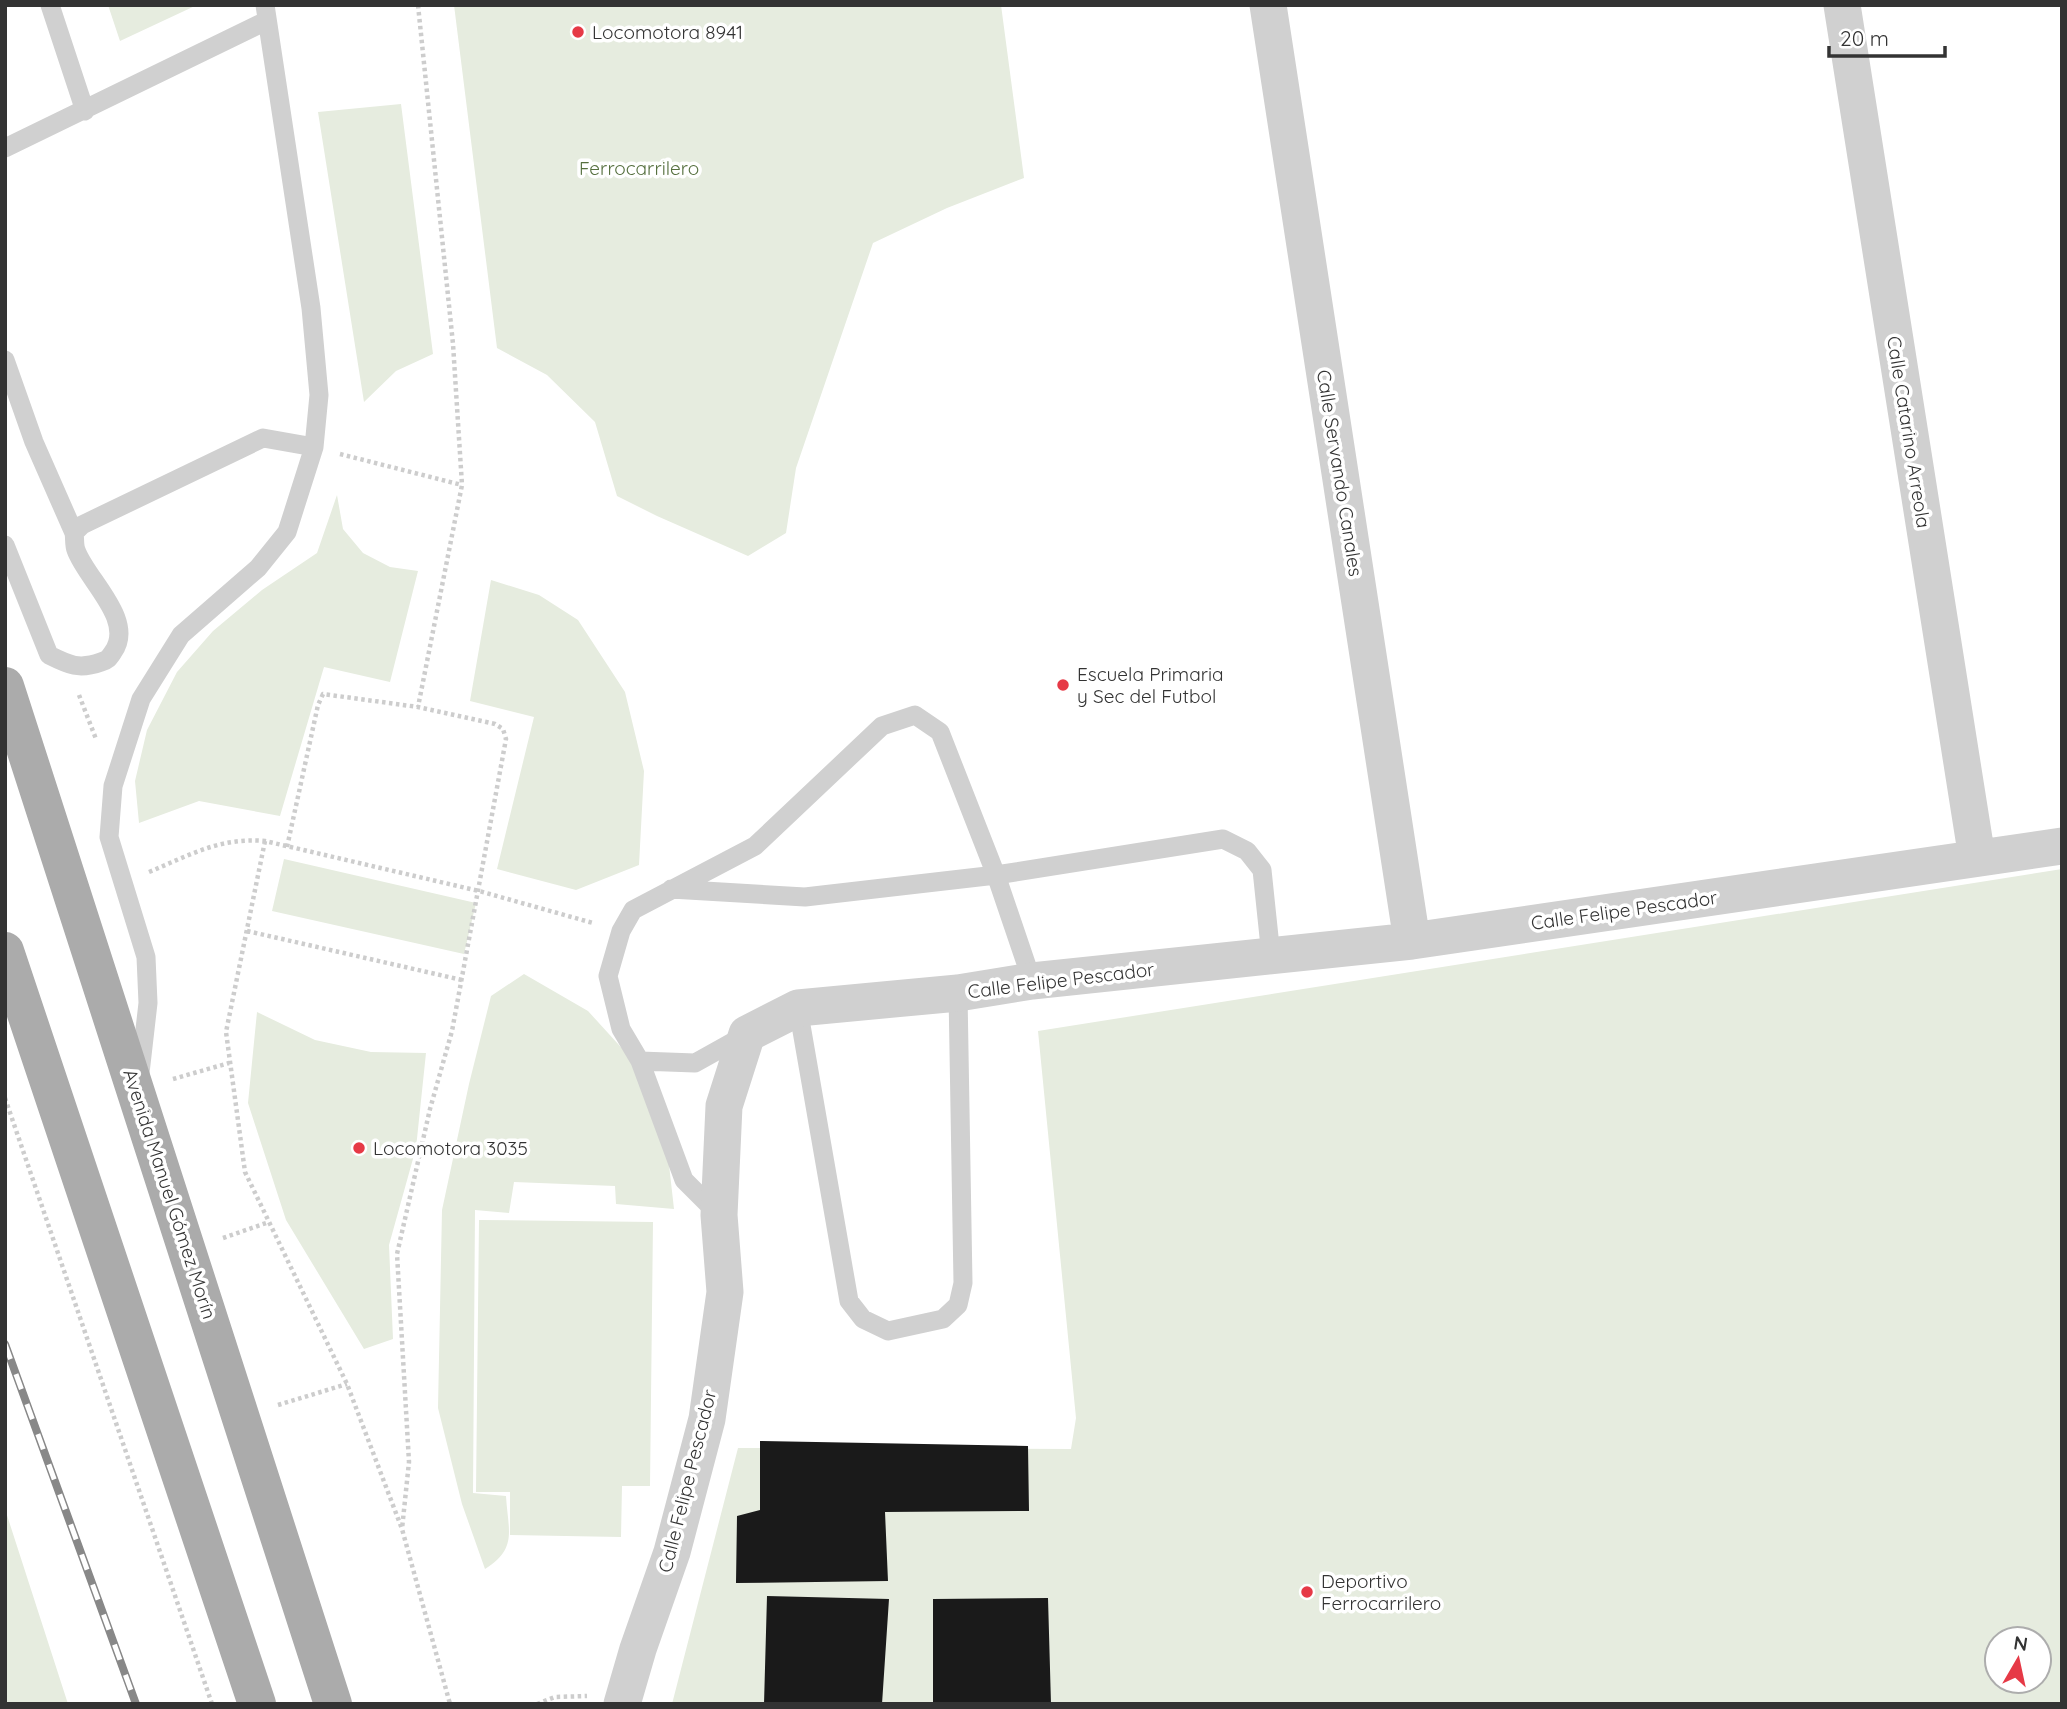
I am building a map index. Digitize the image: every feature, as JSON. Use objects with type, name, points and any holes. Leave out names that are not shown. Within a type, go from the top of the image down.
[{"type":"main road","name":"Avenida Manuel Gómez Morín","points":[[5,686],[138,1092],[332,1704]]},
{"type":"main road","points":[[5,951],[257,1704]]},
{"type":"street","name":"Calle Servando Canales","points":[[1268,5],[1412,941]]},
{"type":"street","name":"Calle Catarino Arreola","points":[[1842,5],[1976,859]]},
{"type":"street","name":"Calle Felipe Pescador","points":[[623,1701],[672,1552],[707,1419],[725,1292],[719,1215],[724,1105],[747,1034],[798,1008],[958,993],[1032,981],[1412,941],[2062,846]]},
{"type":"lane","points":[[50,5],[85,111]]},
{"type":"lane","points":[[5,148],[85,111],[265,13],[311,309],[319,395],[314,447],[287,532],[258,568],[181,635],[141,699],[113,786],[109,837],[146,957],[148,1003],[138,1092]]},
{"type":"lane","points":[[5,360],[33,442],[74,533],[75,549],[102,591],[120,628],[118,645],[107,660],[86,667],[68,664],[49,655],[5,545]]},
{"type":"lane","points":[[74,533],[82,525],[263,438],[314,447]]},
{"type":"lane","points":[[719,1215],[684,1180],[640,1061],[621,1029],[608,976],[621,931],[633,910],[755,846],[882,726],[915,715],[940,732],[996,875],[1032,981]]},
{"type":"lane","points":[[670,889],[804,897],[996,875],[1223,839],[1247,851],[1262,870],[1271,956]]},
{"type":"lane","points":[[798,1008],[849,1301],[863,1319],[888,1331],[943,1319],[958,1305],[963,1283],[958,993]]},
{"type":"lane","points":[[640,1061],[695,1063],[747,1034]]},
{"type":"path","points":[[418,5],[453,344],[462,485],[418,707]]},
{"type":"path","points":[[314,447],[462,485]]},
{"type":"path","points":[[68,664],[113,786]]},
{"type":"path","points":[[286,847],[318,705],[323,694],[418,707],[495,724],[503,729],[506,739],[452,1031],[430,1109],[397,1254],[409,1462],[402,1529]]},
{"type":"path","points":[[124,882],[223,842],[243,839],[265,841],[479,891],[621,931]]},
{"type":"path","points":[[265,841],[226,1032],[245,1172],[347,1384],[402,1529],[450,1704]]},
{"type":"path","points":[[247,931],[462,979]]},
{"type":"path","points":[[138,1092],[229,1063]]},
{"type":"path","points":[[5,1098],[212,1704]]},
{"type":"path","points":[[188,1250],[269,1222]]},
{"type":"path","points":[[240,1415],[347,1384]]},
{"type":"path","points":[[537,1704],[555,1697],[623,1701]]},
{"type":"green space","points":[[108,5],[197,5],[120,41]]},
{"type":"green space","name":"Ferrocarrilero","points":[[454,5],[1001,5],[1024,178],[947,208],[873,243],[796,468],[786,533],[748,556],[617,496],[595,422],[547,375],[497,348]]},
{"type":"green space","points":[[401,104],[433,354],[396,371],[364,402],[318,112]]},
{"type":"green space","points":[[337,495],[343,529],[363,553],[390,567],[418,571],[390,682],[324,667],[280,816],[199,801],[139,823],[135,781],[147,730],[177,672],[213,631],[262,590],[317,553]]},
{"type":"green space","points":[[491,580],[539,595],[578,620],[625,692],[644,771],[639,865],[576,890],[497,869],[534,717],[470,701]]},
{"type":"green space","points":[[284,859],[476,903],[464,954],[272,911]]},
{"type":"green space","name":"Deportivo Ferrocarrilero","points":[[2062,869],[2062,1704],[672,1704],[738,1448],[1071,1449],[1076,1418],[1038,1031]]},
{"type":"green space","points":[[524,974],[588,1011],[649,1078],[667,1147],[674,1209],[616,1204],[615,1186],[514,1182],[509,1213],[475,1210],[473,1493],[506,1496],[509,1529],[507,1546],[485,1569],[462,1504],[438,1408],[442,1210],[491,996]]},
{"type":"green space","points":[[257,1012],[315,1040],[371,1052],[426,1053],[416,1148],[389,1245],[393,1339],[364,1349],[286,1220],[248,1103]]},
{"type":"green space","points":[[479,1220],[653,1222],[650,1486],[622,1486],[621,1537],[510,1535],[510,1492],[476,1492]]},
{"type":"green space","points":[[5,1509],[68,1704],[5,1704]]},
{"type":"building","points":[[760,1441],[1028,1446],[1029,1511],[885,1512],[888,1581],[736,1583],[737,1516],[760,1510]]},
{"type":"building","points":[[767,1596],[889,1599],[882,1704],[764,1704]]},
{"type":"building","points":[[1048,1598],[1051,1704],[933,1704],[933,1599]]},
{"type":"railway","points":[[5,1344],[136,1704]]},
{"type":"place","name":"Locomotora 8941","points":[[578,32]]},
{"type":"place","name":"Escuela Primaria y Sec del Futbol","points":[[1063,685]]},
{"type":"place","name":"Locomotora 3035","points":[[359,1148]]},
{"type":"place","name":"Deportivo Ferrocarrilero","points":[[1307,1592]]}]
